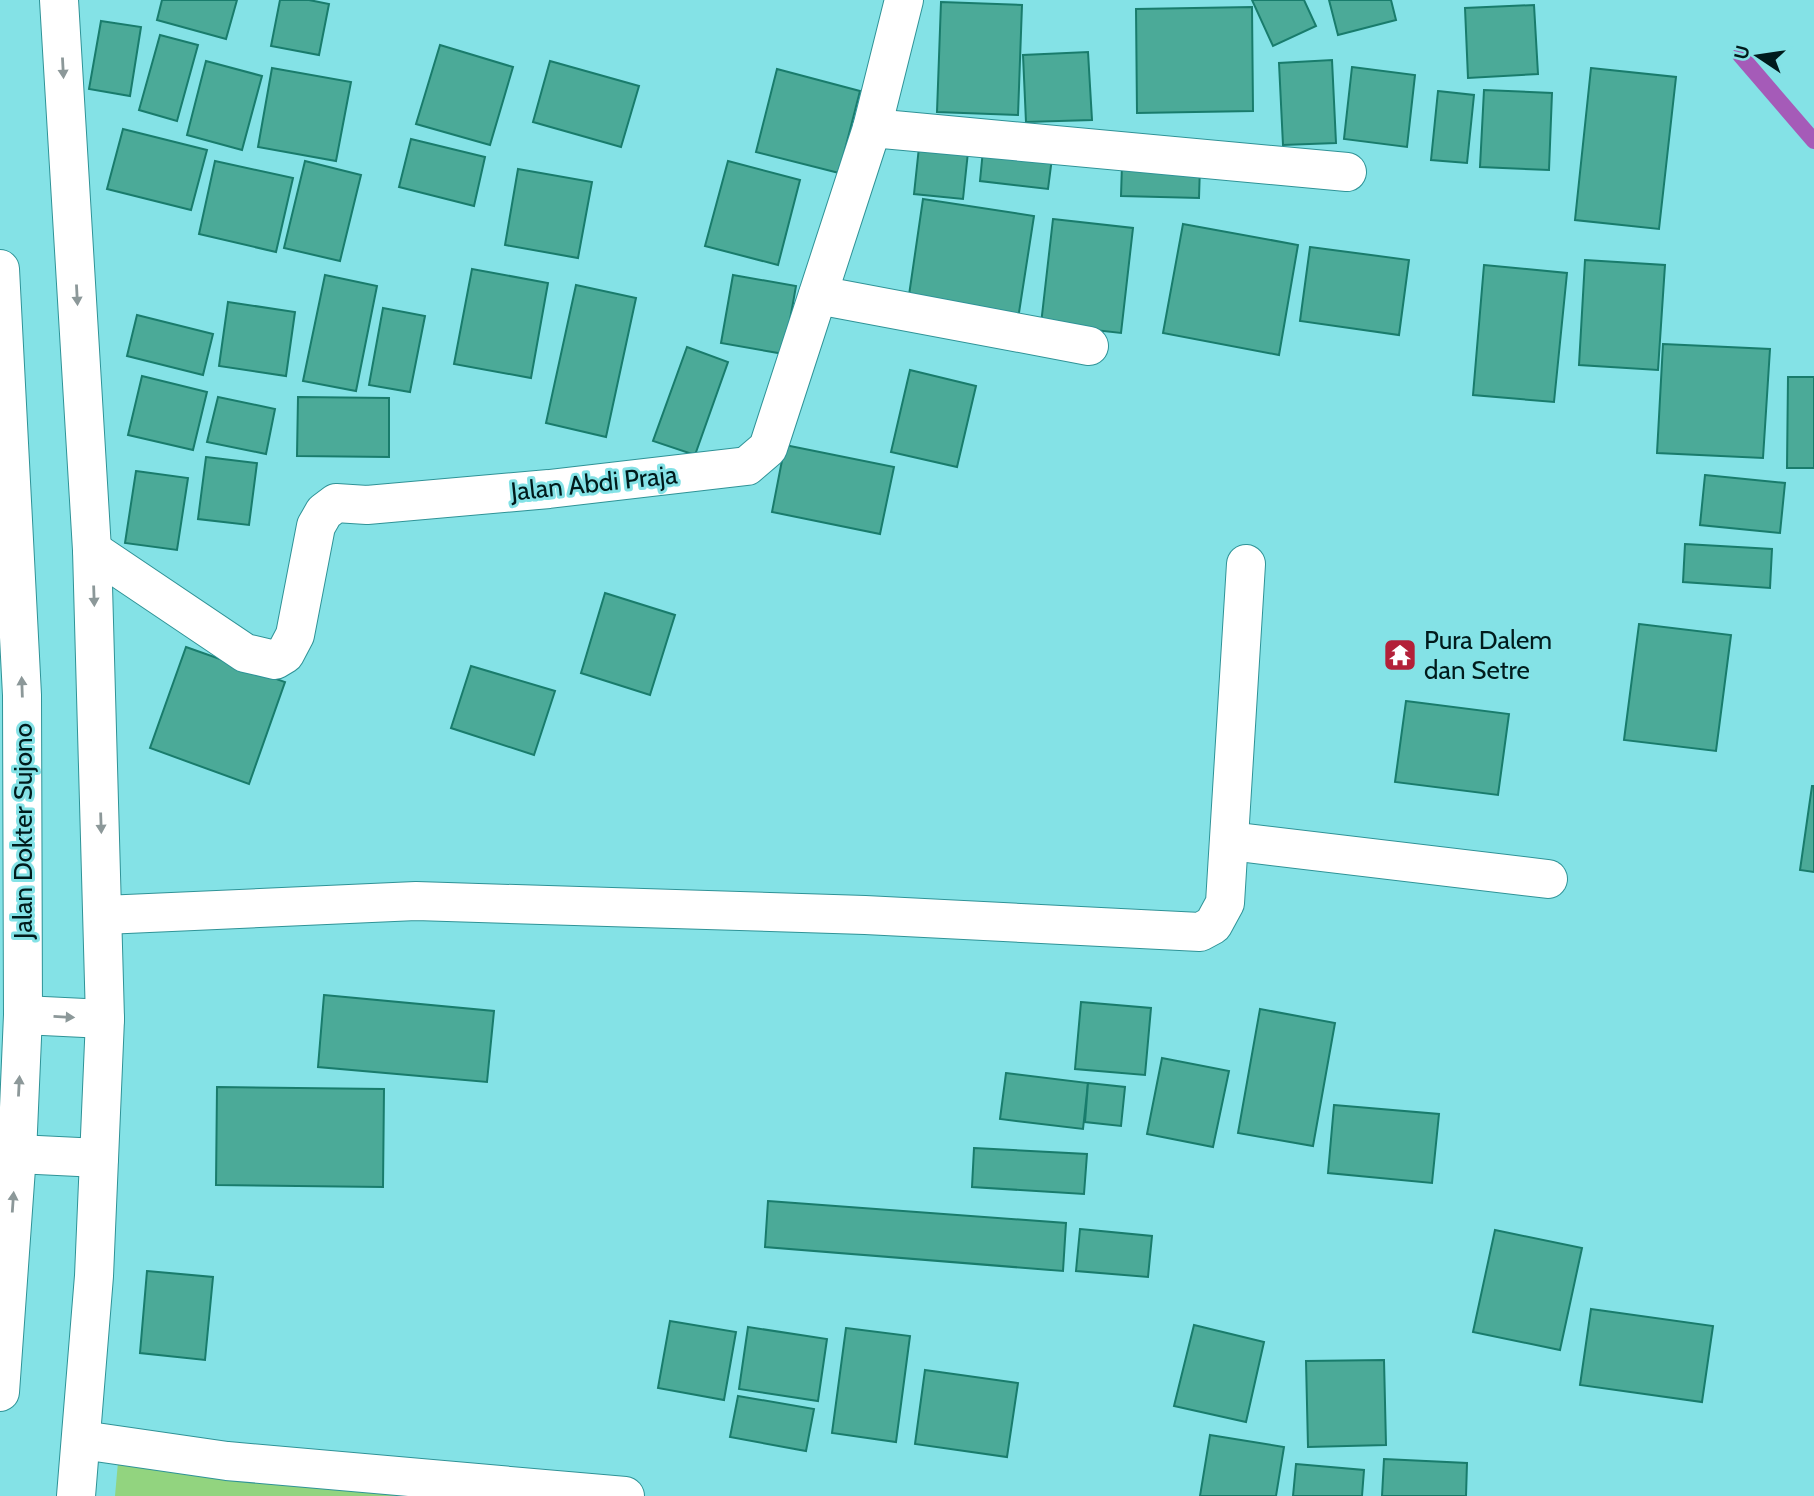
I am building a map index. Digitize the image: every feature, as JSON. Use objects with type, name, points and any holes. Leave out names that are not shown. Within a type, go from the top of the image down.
[{"type":"main road","points":[[59,0],[92,550],[104,915],[105,1019],[99,1158],[82,1440],[76,1496]]},
{"type":"main road","name":"Jalan Abdi Praja","points":[[92,550],[245,653],[275,660],[285,654],[295,635],[316,526],[324,512],[336,503],[367,505],[549,489],[747,466],[768,448],[872,128],[904,0]]},
{"type":"main road","points":[[872,128],[1347,172]]},
{"type":"main road","name":"Jalan Dokter Sujono","points":[[0,269],[8,549],[22,695],[23,1015],[17,1154],[0,1392]]},
{"type":"main road","points":[[818,295],[1089,346]]},
{"type":"main road","points":[[104,915],[416,901],[865,915],[1200,932],[1213,925],[1226,903],[1246,564]]},
{"type":"main road","points":[[1230,841],[1548,878]]},
{"type":"main road","points":[[23,1015],[105,1019]]},
{"type":"main road","points":[[17,1154],[99,1158]]},
{"type":"main road","points":[[82,1440],[227,1461],[625,1496]]},
{"type":"green space","points":[[118,1462],[426,1496],[115,1496]]},
{"type":"building","points":[[162,0],[237,0],[226,39],[157,20]]},
{"type":"building","points":[[280,0],[309,0],[329,4],[319,55],[271,46]]},
{"type":"building","points":[[1252,0],[1304,0],[1316,26],[1273,46]]},
{"type":"building","points":[[1329,0],[1391,0],[1396,20],[1338,35]]},
{"type":"building","points":[[941,2],[1022,5],[1018,115],[937,112]]},
{"type":"building","points":[[1534,5],[1538,74],[1468,78],[1465,8]]},
{"type":"building","points":[[1252,7],[1253,111],[1137,113],[1136,9]]},
{"type":"building","points":[[101,21],[141,27],[130,96],[89,89]]},
{"type":"building","points":[[160,35],[198,45],[177,121],[139,110]]},
{"type":"building","points":[[440,45],[513,67],[490,145],[416,124]]},
{"type":"building","points":[[1088,52],[1092,120],[1026,122],[1023,55]]},
{"type":"building","points":[[1332,60],[1336,143],[1283,145],[1279,63]]},
{"type":"building","points":[[206,61],[262,76],[242,150],[187,135]]},
{"type":"building","points":[[550,61],[639,86],[621,147],[533,122]]},
{"type":"building","points":[[1352,67],[1415,75],[1407,147],[1344,139]]},
{"type":"building","points":[[272,68],[351,82],[336,161],[258,147]]},
{"type":"building","points":[[1591,68],[1676,77],[1659,229],[1575,220]]},
{"type":"building","points":[[777,69],[860,91],[839,173],[756,152]]},
{"type":"building","points":[[1484,90],[1552,93],[1549,170],[1480,167]]},
{"type":"building","points":[[1438,91],[1474,95],[1467,163],[1431,160]]},
{"type":"building","points":[[123,129],[207,150],[191,210],[107,189]]},
{"type":"building","points":[[411,139],[485,157],[474,206],[399,187]]},
{"type":"building","points":[[919,147],[968,152],[963,199],[914,194]]},
{"type":"building","points":[[983,150],[1052,158],[1048,189],[980,181]]},
{"type":"building","points":[[215,161],[293,178],[276,252],[199,234]]},
{"type":"building","points":[[305,161],[361,175],[340,261],[284,248]]},
{"type":"building","points":[[728,161],[800,180],[778,265],[705,246]]},
{"type":"building","points":[[1122,164],[1200,166],[1199,198],[1121,196]]},
{"type":"building","points":[[518,169],[592,182],[578,258],[505,245]]},
{"type":"building","points":[[923,199],[1034,216],[1018,319],[908,302]]},
{"type":"building","points":[[1053,219],[1133,228],[1121,333],[1041,324]]},
{"type":"building","points":[[1183,224],[1298,245],[1279,355],[1163,333]]},
{"type":"building","points":[[1310,247],[1409,260],[1399,335],[1300,321]]},
{"type":"building","points":[[1585,260],[1665,265],[1658,370],[1579,365]]},
{"type":"building","points":[[1484,265],[1567,273],[1554,402],[1473,395]]},
{"type":"building","points":[[472,269],[548,283],[531,378],[454,364]]},
{"type":"building","points":[[325,275],[377,286],[356,391],[303,381]]},
{"type":"building","points":[[733,275],[796,286],[784,354],[721,343]]},
{"type":"building","points":[[576,285],[636,298],[606,437],[546,423]]},
{"type":"building","points":[[228,302],[295,312],[286,376],[219,366]]},
{"type":"building","points":[[383,308],[425,316],[410,392],[369,385]]},
{"type":"building","points":[[137,315],[213,334],[203,375],[127,356]]},
{"type":"building","points":[[1663,344],[1770,349],[1763,458],[1657,453]]},
{"type":"building","points":[[687,347],[728,362],[695,455],[653,441]]},
{"type":"building","points":[[910,370],[976,386],[957,467],[891,452]]},
{"type":"building","points":[[142,376],[207,392],[193,450],[128,435]]},
{"type":"building","points":[[1788,377],[1814,377],[1814,468],[1787,468]]},
{"type":"building","points":[[218,397],[275,409],[266,454],[207,442]]},
{"type":"building","points":[[298,397],[389,398],[389,457],[297,456]]},
{"type":"building","points":[[785,445],[894,467],[880,534],[772,512]]},
{"type":"building","points":[[206,457],[257,463],[249,525],[198,519]]},
{"type":"building","points":[[136,471],[188,478],[177,550],[125,543]]},
{"type":"building","points":[[1705,475],[1785,483],[1780,533],[1700,525]]},
{"type":"building","points":[[1685,544],[1772,549],[1770,588],[1683,582]]},
{"type":"building","points":[[605,593],[675,615],[650,695],[581,673]]},
{"type":"building","points":[[1639,624],[1731,635],[1716,751],[1624,740]]},
{"type":"building","points":[[186,647],[285,682],[249,784],[150,748]]},
{"type":"building","points":[[471,666],[555,691],[534,755],[451,728]]},
{"type":"building","points":[[1406,701],[1509,714],[1498,795],[1395,782]]},
{"type":"building","points":[[1814,786],[1814,872],[1800,870]]},
{"type":"building","points":[[324,995],[494,1011],[487,1082],[318,1067]]},
{"type":"building","points":[[1081,1002],[1151,1008],[1145,1075],[1075,1069]]},
{"type":"building","points":[[1260,1009],[1335,1023],[1313,1146],[1238,1133]]},
{"type":"building","points":[[1162,1058],[1229,1071],[1213,1147],[1147,1134]]},
{"type":"building","points":[[1006,1073],[1088,1083],[1083,1129],[1000,1119]]},
{"type":"building","points":[[1088,1083],[1125,1087],[1121,1126],[1085,1122]]},
{"type":"building","points":[[217,1087],[384,1089],[383,1187],[216,1185]]},
{"type":"building","points":[[1334,1105],[1439,1114],[1432,1183],[1328,1173]]},
{"type":"building","points":[[974,1148],[1087,1154],[1084,1194],[972,1187]]},
{"type":"building","points":[[768,1201],[1066,1223],[1063,1271],[765,1247]]},
{"type":"building","points":[[1080,1229],[1152,1236],[1148,1277],[1076,1271]]},
{"type":"building","points":[[1495,1230],[1582,1248],[1560,1350],[1473,1332]]},
{"type":"building","points":[[147,1271],[213,1277],[205,1360],[140,1353]]},
{"type":"building","points":[[1591,1309],[1713,1326],[1702,1402],[1580,1385]]},
{"type":"building","points":[[670,1321],[736,1332],[724,1400],[658,1388]]},
{"type":"building","points":[[1194,1325],[1264,1342],[1246,1422],[1174,1406]]},
{"type":"building","points":[[748,1327],[827,1339],[818,1401],[739,1389]]},
{"type":"building","points":[[846,1328],[910,1336],[896,1442],[832,1433]]},
{"type":"building","points":[[1384,1360],[1386,1445],[1308,1447],[1306,1361]]},
{"type":"building","points":[[925,1370],[1018,1383],[1007,1457],[915,1444]]},
{"type":"building","points":[[738,1396],[814,1409],[806,1451],[730,1437]]},
{"type":"building","points":[[1210,1435],[1284,1447],[1276,1496],[1200,1496]]},
{"type":"building","points":[[1384,1459],[1467,1463],[1466,1496],[1382,1496]]},
{"type":"building","points":[[1296,1464],[1364,1470],[1362,1496],[1293,1496]]},
{"type":"waterway","points":[[1740,55],[1814,141]]},
{"type":"place","name":"Pura Dalem dan Setre","points":[[1400,655]]}]
